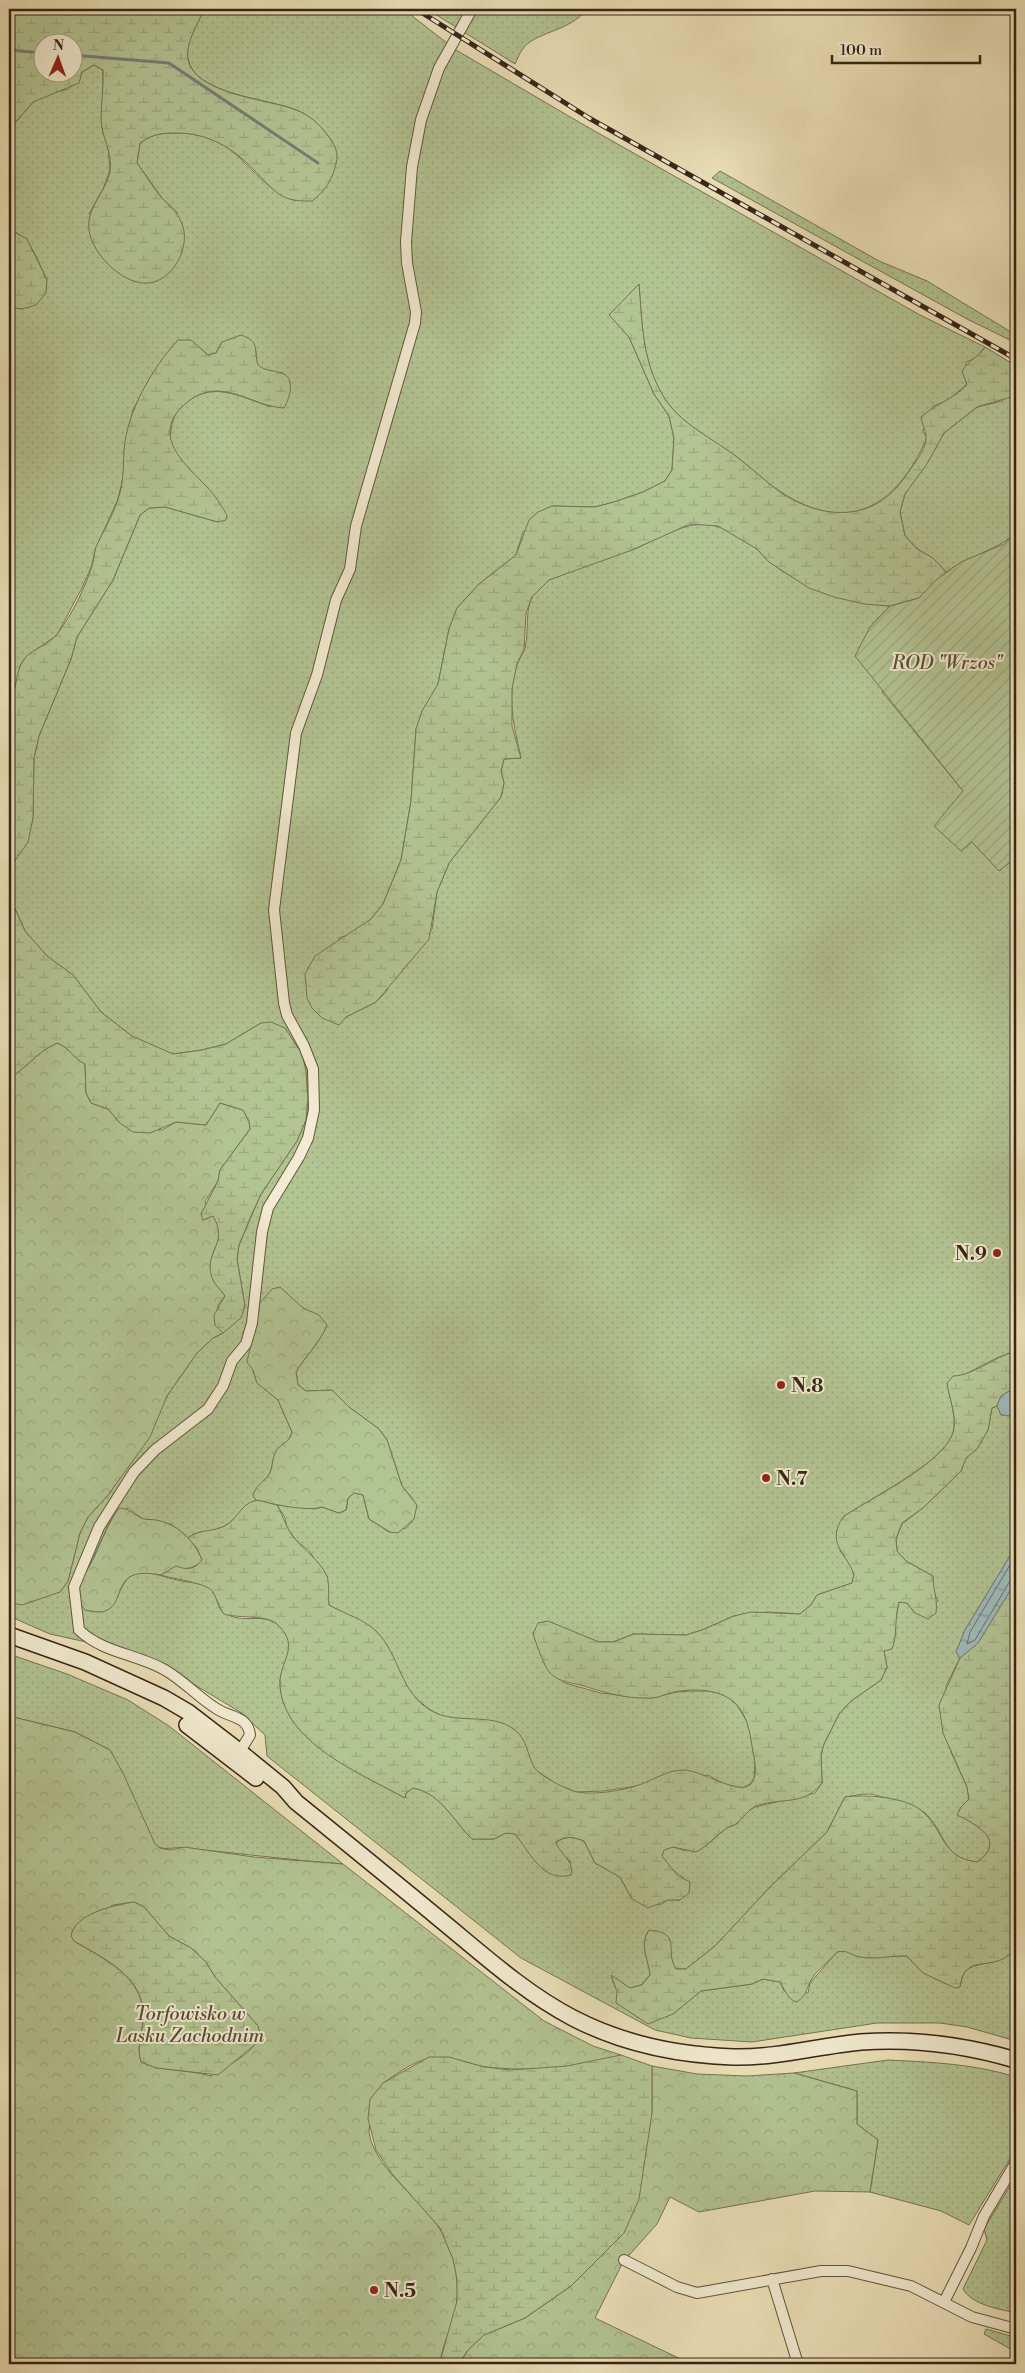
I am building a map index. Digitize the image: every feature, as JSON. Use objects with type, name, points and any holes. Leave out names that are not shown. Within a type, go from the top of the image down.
[{"type":"main road","points":[[9,1635],[85,1662],[164,1698],[188,1712],[280,1795],[296,1802],[517,1982],[572,2018],[601,2030],[662,2048],[711,2055],[773,2056],[860,2042],[911,2041],[976,2049],[1016,2060]]},
{"type":"street","points":[[236,1756],[250,1736],[250,1727],[244,1721],[218,1710],[164,1670],[89,1640],[79,1630],[74,1587],[99,1527],[134,1472],[155,1450],[208,1409],[223,1386],[230,1364],[246,1344],[252,1323],[262,1232],[268,1208],[296,1164],[308,1138],[314,1110],[313,1069],[304,1046],[287,1015],[284,1003],[274,910],[296,734],[317,675],[336,600],[350,569],[356,526],[415,323],[416,312],[407,262],[406,242],[412,167],[422,120],[439,68],[472,9]]},
{"type":"street","points":[[944,2302],[971,2248],[984,2216],[1016,2162]]},
{"type":"street","points":[[624,2260],[677,2287],[697,2294],[821,2271],[848,2271],[902,2283],[972,2317],[1016,2329]]},
{"type":"street","points":[[772,2279],[798,2364]]},
{"type":"green space","points":[[9,9],[204,9],[188,47],[188,60],[194,72],[204,81],[219,88],[235,94],[284,106],[310,117],[325,132],[334,145],[337,160],[330,180],[321,193],[312,201],[297,200],[285,198],[277,193],[240,157],[215,141],[197,135],[176,133],[166,133],[144,140],[140,143],[137,163],[158,193],[177,214],[183,227],[184,243],[179,260],[162,279],[144,283],[133,281],[122,276],[104,260],[92,240],[89,230],[90,214],[108,179],[110,158],[101,119],[103,70],[94,65],[82,72],[82,32],[32,32],[32,82],[79,82],[33,102],[9,130]]},
{"type":"green space","points":[[204,9],[403,9],[456,50],[584,125],[920,315],[985,347],[976,358],[966,362],[967,384],[947,401],[933,406],[923,431],[927,438],[915,461],[901,481],[886,496],[869,507],[850,512],[829,512],[806,505],[781,492],[675,412],[660,391],[646,352],[639,284],[610,315],[629,337],[654,394],[669,416],[674,438],[672,470],[665,481],[643,492],[614,502],[595,507],[552,506],[523,532],[516,555],[479,584],[457,608],[449,629],[438,684],[416,729],[411,801],[401,860],[383,904],[371,919],[351,934],[339,938],[346,1017],[376,1002],[386,992],[392,980],[411,960],[432,929],[437,892],[449,863],[501,797],[504,783],[501,771],[504,759],[521,758],[512,712],[512,689],[518,663],[525,648],[531,600],[534,593],[549,581],[572,569],[637,548],[687,526],[708,525],[719,527],[739,537],[758,550],[769,562],[798,581],[842,598],[890,606],[870,627],[883,693],[963,791],[972,841],[999,871],[1016,857],[1016,1351],[947,1383],[954,1423],[950,1440],[925,1465],[843,1517],[840,1551],[851,1565],[854,1574],[852,1583],[817,1595],[811,1605],[800,1614],[768,1612],[734,1616],[686,1635],[634,1634],[613,1642],[599,1642],[583,1636],[533,1633],[542,1657],[565,1683],[601,1693],[635,1697],[651,1698],[677,1692],[693,1691],[711,1691],[726,1695],[737,1705],[749,1725],[755,1762],[754,1778],[750,1784],[742,1788],[724,1784],[708,1775],[604,1791],[576,1792],[558,1785],[534,1769],[480,1720],[445,1718],[429,1709],[413,1696],[405,1685],[387,1645],[375,1630],[329,1605],[327,1576],[309,1551],[296,1540],[287,1528],[285,1518],[277,1505],[315,1509],[322,1507],[339,1513],[346,1510],[348,1498],[354,1493],[363,1495],[369,1519],[389,1532],[406,1528],[414,1519],[413,1499],[402,1486],[387,1440],[379,1429],[349,1407],[332,1390],[306,1391],[298,1385],[296,1372],[327,1325],[295,1302],[286,1292],[253,1370],[257,1383],[278,1400],[292,1432],[288,1442],[275,1453],[270,1473],[253,1496],[256,1500],[224,1527],[196,1533],[188,1538],[171,1524],[143,1519],[128,1508],[110,1521],[89,1567],[81,1579],[85,1610],[99,1612],[110,1608],[125,1582],[136,1573],[145,1572],[206,1585],[215,1595],[219,1607],[226,1614],[234,1617],[266,1619],[280,1627],[287,1635],[289,1647],[280,1680],[285,1706],[296,1724],[310,1740],[328,1754],[405,1798],[406,1793],[413,1788],[432,1796],[472,1839],[494,1839],[506,1833],[515,1834],[524,1845],[571,1862],[559,1852],[556,1843],[570,1837],[584,1841],[595,1863],[620,1877],[632,1899],[660,1905],[668,1900],[680,1900],[684,1878],[670,1868],[662,1856],[664,1850],[673,1847],[686,1851],[706,1846],[726,1828],[737,1824],[745,1813],[755,1807],[815,1793],[822,1783],[821,1754],[824,1744],[839,1714],[851,1701],[881,1680],[887,1667],[884,1651],[896,1635],[895,1623],[899,1602],[907,1603],[915,1613],[938,1601],[933,1591],[933,1576],[906,1561],[897,1551],[896,1539],[902,1524],[924,1507],[961,1471],[966,1458],[977,1449],[988,1430],[992,1408],[997,1406],[1001,1415],[1011,1416],[1016,1411],[1016,1546],[965,1630],[956,1652],[960,1658],[946,1686],[951,1752],[967,1787],[969,1799],[961,1807],[958,1815],[974,1824],[986,1834],[990,1847],[986,1854],[977,1862],[957,1855],[945,1843],[931,1819],[924,1812],[914,1807],[869,1794],[845,1797],[827,1832],[771,1886],[715,1946],[686,1969],[676,1969],[672,1963],[671,1952],[649,1930],[644,1947],[650,1975],[641,1985],[630,1988],[611,1976],[617,1991],[673,2014],[701,1991],[752,1984],[763,1979],[780,1982],[784,1991],[808,1993],[810,1983],[837,1952],[844,1950],[857,1956],[907,1956],[931,1976],[945,1983],[960,1987],[963,1975],[970,1968],[994,1961],[1016,1949],[1016,2041],[967,2027],[940,2023],[877,2023],[752,2042],[691,2038],[655,2030],[521,1958],[267,1756],[265,1735],[240,1712],[145,1655],[50,1634],[9,1616],[9,1600],[12,1603],[60,1592],[68,1581],[80,1533],[88,1517],[109,1494],[136,1454],[167,1396],[197,1353],[213,1338],[223,1333],[245,1306],[237,1259],[239,1245],[261,1194],[297,1141],[306,1120],[308,1099],[306,1071],[302,1054],[261,1023],[226,1044],[173,1054],[151,1046],[132,1036],[101,1012],[73,975],[47,956],[25,931],[9,895],[9,869],[33,818],[34,758],[39,736],[71,659],[77,637],[113,580],[140,515],[149,508],[165,507],[218,522],[198,480],[178,456],[171,444],[170,435],[175,416],[180,408],[191,399],[213,392],[236,395],[271,407],[283,373],[264,370],[257,365],[256,351],[222,342],[216,353],[208,355],[198,346],[178,340],[170,349],[133,409],[124,452],[125,469],[118,499],[95,550],[92,565],[83,586],[57,635],[25,658],[20,666],[13,699],[9,704],[9,307],[22,309],[47,280],[28,243],[17,233],[9,229],[9,130],[33,102],[47,94],[69,89],[74,82],[82,82],[82,72],[94,65],[103,70],[103,133],[108,145],[110,170],[103,189],[89,214],[178,213],[162,198],[137,163],[140,143],[153,136],[166,133],[198,135],[216,141],[230,150],[266,183],[296,201],[332,141],[315,122],[294,109],[217,88],[203,80],[193,71],[188,59],[188,46]]},
{"type":"green space","points":[[427,9],[434,11],[587,9],[571,23],[527,44],[515,64]]},
{"type":"green space","points":[[720,171],[879,261],[927,281],[1016,335],[1016,343],[967,319],[712,178]]},
{"type":"green space","points":[[9,229],[27,239],[47,280],[46,293],[36,305],[22,309],[9,307]]},
{"type":"green space","points":[[639,284],[646,352],[654,377],[666,401],[683,419],[733,454],[780,492],[812,508],[829,512],[862,510],[878,503],[892,493],[914,465],[925,444],[926,437],[921,417],[967,385],[962,371],[985,347],[1016,366],[1016,387],[1011,397],[977,407],[944,433],[927,464],[905,494],[900,512],[905,536],[917,549],[933,558],[946,572],[919,598],[890,606],[864,604],[834,597],[809,588],[769,562],[757,549],[718,526],[690,524],[632,550],[549,580],[532,597],[526,613],[524,649],[517,664],[512,689],[512,726],[521,758],[504,759],[501,771],[504,783],[501,797],[449,863],[437,892],[429,939],[376,1002],[346,1017],[339,1025],[322,1018],[312,1008],[307,998],[305,974],[315,956],[371,919],[383,904],[401,860],[411,801],[416,729],[422,711],[438,684],[449,629],[457,608],[479,584],[516,555],[529,520],[538,512],[552,506],[595,507],[614,502],[643,492],[665,481],[672,470],[674,438],[669,416],[654,394],[629,337],[609,315]]},
{"type":"green space","points":[[241,335],[254,343],[258,365],[286,375],[289,379],[290,394],[286,404],[284,408],[276,407],[227,392],[212,391],[202,393],[189,401],[173,419],[170,430],[171,441],[176,451],[182,461],[210,490],[227,515],[226,520],[218,522],[165,507],[149,508],[140,515],[113,580],[77,637],[71,659],[39,736],[34,758],[33,818],[28,842],[9,869],[9,704],[14,693],[19,669],[25,658],[50,641],[58,633],[82,592],[92,566],[96,547],[120,493],[126,436],[142,391],[150,377],[178,340],[191,340],[208,355],[216,353],[222,342]]},
{"type":"green space","points":[[1016,387],[1016,533],[1000,544],[946,572],[933,558],[917,549],[905,536],[900,512],[905,494],[944,433],[977,407],[1002,401]]},
{"type":"green space","name":"ROD \"Wrzos\"","points":[[1016,533],[1016,857],[999,871],[972,842],[961,851],[934,826],[963,791],[855,656],[870,627],[890,606],[919,598],[936,580],[961,562],[1004,544]]},
{"type":"green space","points":[[9,895],[25,931],[47,956],[73,975],[101,1012],[132,1036],[173,1054],[226,1044],[261,1023],[271,1022],[285,1028],[302,1054],[306,1071],[308,1099],[306,1120],[297,1141],[261,1194],[239,1245],[237,1259],[245,1306],[241,1318],[223,1333],[215,1325],[214,1315],[225,1296],[214,1282],[210,1271],[210,1263],[217,1242],[217,1226],[213,1216],[203,1220],[201,1214],[218,1181],[220,1170],[250,1129],[249,1121],[243,1110],[220,1103],[206,1125],[176,1122],[150,1133],[133,1132],[120,1123],[108,1109],[91,1103],[86,1093],[85,1064],[65,1047],[57,1043],[44,1050],[9,1080]]},
{"type":"green space","points":[[57,1043],[65,1047],[85,1064],[86,1093],[91,1103],[108,1109],[120,1123],[162,1130],[176,1122],[206,1125],[220,1103],[243,1110],[249,1121],[250,1129],[220,1170],[218,1181],[205,1202],[216,1220],[220,1234],[211,1259],[211,1265],[213,1276],[225,1296],[218,1305],[215,1325],[223,1333],[213,1338],[197,1353],[167,1396],[150,1437],[109,1494],[88,1517],[80,1533],[68,1581],[60,1592],[22,1605],[12,1603],[9,1600],[9,1080],[44,1050]]},
{"type":"green space","points":[[280,1287],[303,1308],[319,1315],[327,1325],[296,1372],[298,1385],[306,1391],[332,1390],[349,1407],[379,1429],[387,1440],[402,1486],[417,1505],[414,1519],[398,1533],[390,1532],[369,1519],[363,1495],[354,1493],[348,1498],[346,1510],[339,1513],[322,1507],[308,1509],[280,1505],[256,1500],[253,1496],[256,1489],[270,1473],[277,1450],[289,1439],[292,1432],[278,1400],[257,1383],[253,1370],[247,1362],[260,1303],[272,1289]]},
{"type":"green space","points":[[1016,1351],[1016,1387],[1001,1396],[997,1406],[992,1408],[988,1430],[977,1449],[966,1458],[961,1471],[924,1507],[902,1523],[896,1539],[897,1551],[906,1561],[933,1576],[936,1613],[928,1619],[915,1613],[907,1603],[899,1602],[894,1643],[892,1649],[884,1651],[887,1667],[881,1680],[851,1701],[839,1714],[824,1744],[821,1754],[822,1783],[815,1791],[798,1799],[772,1802],[754,1807],[736,1824],[728,1827],[696,1852],[673,1847],[664,1850],[662,1856],[677,1875],[690,1882],[689,1893],[680,1900],[668,1900],[648,1908],[632,1899],[620,1877],[595,1863],[584,1841],[573,1838],[563,1838],[556,1842],[571,1866],[571,1875],[561,1876],[552,1874],[538,1864],[515,1834],[506,1833],[494,1839],[472,1839],[432,1796],[413,1788],[406,1793],[405,1798],[347,1767],[310,1740],[295,1724],[284,1706],[280,1685],[288,1641],[285,1633],[278,1625],[267,1619],[224,1614],[210,1589],[198,1584],[161,1575],[176,1566],[184,1568],[193,1567],[202,1560],[197,1548],[188,1538],[197,1533],[223,1527],[246,1505],[254,1501],[277,1505],[292,1535],[326,1574],[329,1605],[360,1620],[377,1632],[391,1652],[412,1694],[430,1710],[440,1715],[506,1724],[522,1738],[534,1767],[541,1774],[553,1782],[577,1792],[600,1793],[624,1789],[677,1770],[691,1771],[728,1785],[744,1787],[753,1782],[755,1769],[750,1733],[741,1710],[731,1700],[716,1693],[699,1690],[674,1692],[653,1698],[631,1697],[562,1680],[550,1673],[541,1656],[533,1634],[538,1623],[548,1621],[599,1642],[613,1642],[634,1634],[686,1635],[734,1616],[751,1612],[800,1614],[811,1605],[817,1595],[852,1583],[854,1574],[839,1547],[836,1534],[843,1517],[907,1478],[939,1453],[949,1440],[954,1423],[947,1383],[953,1376],[968,1373]]},
{"type":"green space","points":[[119,1508],[126,1509],[144,1519],[164,1522],[178,1529],[195,1546],[202,1560],[193,1567],[171,1570],[161,1575],[144,1573],[133,1575],[122,1586],[112,1607],[103,1612],[85,1610],[79,1597],[80,1582]]},
{"type":"green space","points":[[1016,1581],[1016,1949],[996,1962],[970,1967],[962,1978],[960,1987],[955,1988],[923,1973],[907,1956],[868,1958],[843,1951],[837,1952],[816,1974],[804,1995],[797,2002],[789,1997],[780,1982],[763,1979],[752,1984],[701,1991],[673,2014],[648,2024],[616,2003],[617,1991],[611,1975],[630,1988],[642,1985],[650,1975],[644,1947],[649,1930],[666,1935],[671,1944],[673,1962],[676,1969],[686,1969],[715,1946],[771,1886],[827,1832],[845,1797],[875,1796],[907,1803],[923,1812],[950,1850],[957,1855],[966,1860],[977,1862],[986,1854],[989,1841],[986,1834],[957,1815],[961,1807],[969,1799],[967,1787],[943,1733],[939,1705],[960,1658],[978,1643]]},
{"type":"green space","points":[[9,1654],[67,1674],[128,1700],[169,1726],[343,1864],[166,1848],[155,1845],[110,1750],[75,1732],[9,1716]]},
{"type":"green space","points":[[9,1716],[75,1732],[110,1750],[123,1773],[155,1844],[160,1848],[170,1850],[184,1847],[254,1857],[343,1864],[544,2021],[593,2046],[621,2055],[592,2064],[536,2069],[487,2067],[448,2058],[432,2058],[413,2064],[383,2083],[369,2126],[373,2145],[380,2159],[391,2173],[439,2228],[447,2242],[454,2262],[457,2304],[443,2349],[441,2364],[9,2364]],"holes":[[[134,1902],[144,1907],[169,1936],[191,1948],[206,1962],[215,1977],[258,2026],[259,2035],[251,2049],[211,2076],[158,2067],[141,2062],[139,2045],[143,2017],[142,2003],[137,1991],[120,1970],[74,1941],[72,1931],[113,1905]]]},
{"type":"green space","name":"Torfowisko w Lasku Zachodnim","points":[[134,1902],[144,1907],[169,1936],[191,1948],[206,1962],[215,1977],[258,2026],[260,2033],[258,2042],[218,2075],[156,2068],[141,2062],[139,2045],[143,2016],[142,2002],[137,1990],[120,1970],[74,1941],[71,1936],[74,1928],[88,1916],[107,1908]]},
{"type":"green space","points":[[621,2055],[652,2066],[652,2113],[639,2199],[624,2233],[571,2286],[525,2318],[484,2335],[468,2350],[458,2364],[441,2364],[457,2301],[457,2279],[453,2259],[440,2228],[393,2175],[376,2150],[368,2119],[370,2099],[383,2083],[429,2057],[449,2057],[484,2067],[511,2070],[567,2066]]},
{"type":"green space","points":[[888,2060],[969,2066],[1016,2077],[1016,2149],[969,2225],[941,2211],[870,2192],[878,2140],[857,2124],[857,2091],[794,2073]]},
{"type":"green space","points":[[652,2066],[697,2074],[747,2076],[794,2073],[857,2091],[857,2124],[878,2140],[870,2192],[815,2191],[699,2212],[670,2197],[657,2224],[623,2262],[595,2318],[691,2364],[459,2364],[468,2350],[484,2335],[525,2318],[571,2286],[624,2233],[652,2113]]},
{"type":"green space","points":[[1016,2176],[1016,2313],[979,2303],[963,2289],[987,2240],[984,2229]]},
{"type":"green space","points":[[986,2329],[1014,2337],[1016,2356],[1014,2351],[984,2334]]},
{"type":"water","points":[[1016,1387],[1016,1411],[1011,1416],[1001,1415],[997,1406],[1001,1396]]},
{"type":"water","points":[[1016,1546],[1016,1581],[978,1643],[960,1658],[956,1652],[965,1630]]},
{"type":"waterway","points":[[9,50],[32,52]]},
{"type":"waterway","points":[[82,56],[169,63],[318,163]]},
{"type":"railway","points":[[416,9],[589,118],[1016,359]]},
{"type":"place","name":"N.9","points":[[997,1253]]},
{"type":"place","name":"N.8","points":[[781,1385]]},
{"type":"place","name":"N.7","points":[[766,1478]]},
{"type":"place","name":"N.5","points":[[374,2290]]}]
